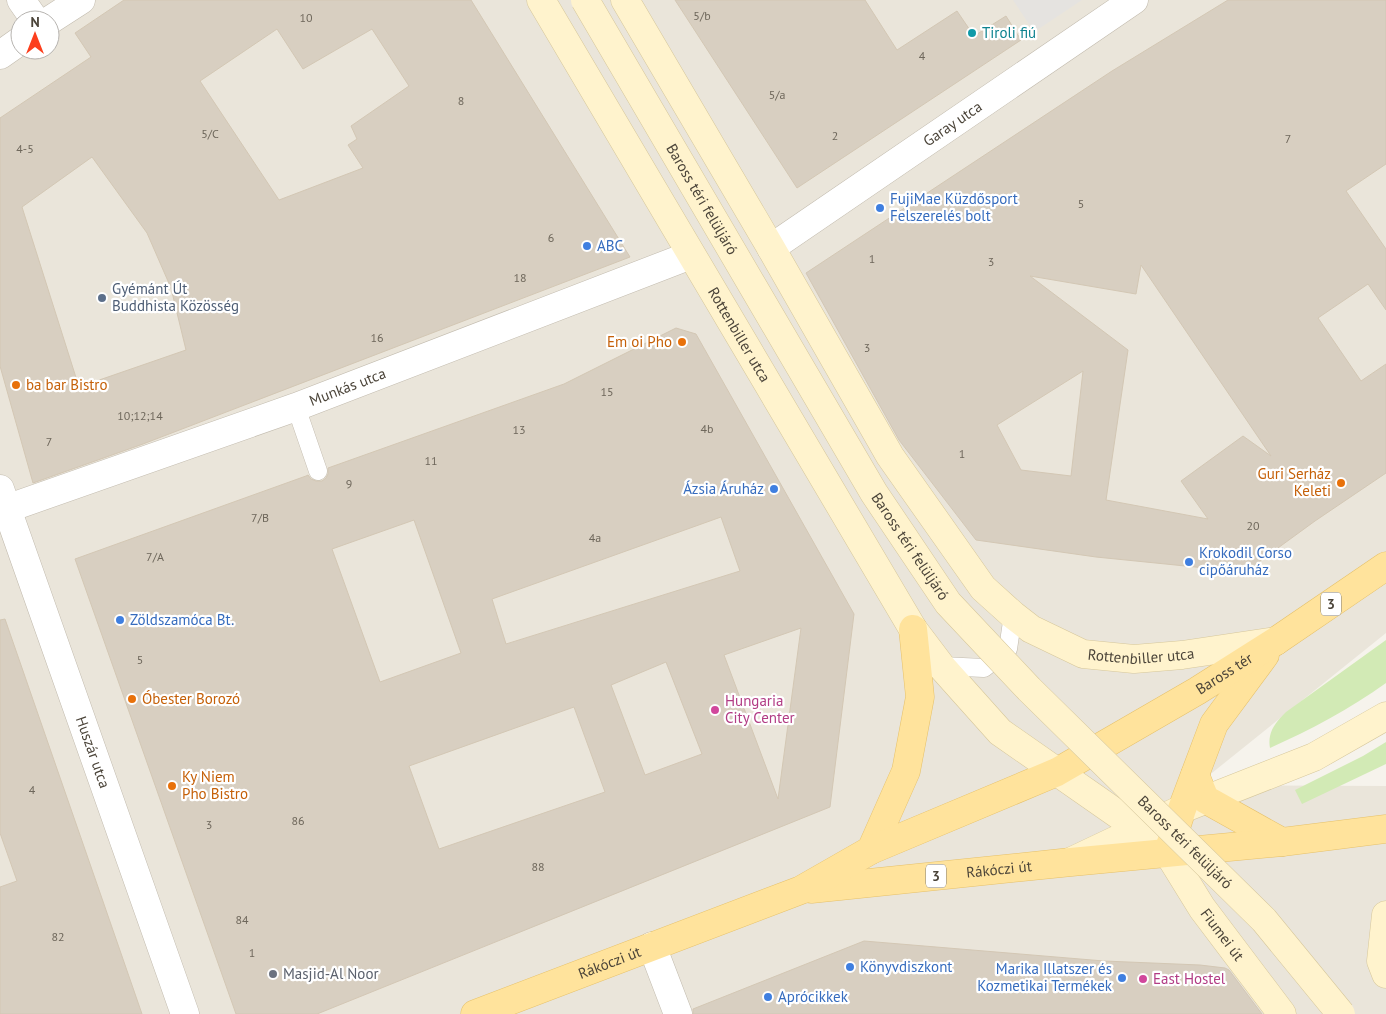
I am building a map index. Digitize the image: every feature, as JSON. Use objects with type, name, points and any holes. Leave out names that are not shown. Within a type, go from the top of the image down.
[{"type":"main road","name":"Baross tér","points":[[871,850],[1057,772],[1198,691],[1276,641],[1386,566]]},
{"type":"main road","points":[[871,850],[906,771],[920,697],[913,629]]},
{"type":"main road","points":[[1168,854],[1194,794],[1214,724],[1276,641]]},
{"type":"main road","points":[[1194,794],[1282,842]]},
{"type":"main road","name":"3","points":[[1168,854],[1386,829]]},
{"type":"main road","name":"Rákóczi út","points":[[475,1014],[801,890],[871,850]]},
{"type":"main road","name":"Rákóczi út","points":[[801,890],[1071,862],[1168,854]]},
{"type":"street","points":[[60,14],[81,0]]},
{"type":"street","name":"Rottenbiller utca","points":[[541,0],[913,629],[940,666],[1000,732],[1057,772]]},
{"type":"street","name":"Baross téri felüljáró","points":[[585,0],[874,492],[948,603],[1029,689],[1264,920],[1341,1014]]},
{"type":"street","name":"Rottenbiller utca","points":[[625,0],[771,248],[890,456],[983,588],[1013,616],[1031,629],[1082,654],[1134,659],[1182,656],[1276,641]]},
{"type":"street","name":"Garay utca","points":[[771,248],[1134,0]]},
{"type":"street","name":"Munkás utca","points":[[2,503],[296,407],[691,255]]},
{"type":"street","name":"Huszár utca","points":[[2,503],[185,1014]]},
{"type":"street","points":[[1071,862],[1139,829],[1194,794],[1314,757],[1386,716]]},
{"type":"street","points":[[1057,772],[1139,829],[1168,854]]},
{"type":"street","name":"Fiumei út","points":[[1168,854],[1202,908],[1282,1014]]},
{"type":"street","points":[[1386,915],[1380,961],[1386,974]]},
{"type":"street","points":[[652,946],[678,1014]]},
{"type":"lane","points":[[296,407],[318,471]]},
{"type":"lane","points":[[940,666],[984,668],[1008,649],[1013,616]]},
{"type":"shaded area","points":[[0,0],[1386,0],[1386,633],[1197,785],[1386,786],[1386,1014],[0,1014]]},
{"type":"shaded area","points":[[1013,0],[1082,0],[1034,32]]},
{"type":"green space","points":[[1386,640],[1386,683],[1330,718],[1270,748],[1271,732],[1286,712]]},
{"type":"green space","points":[[1386,742],[1386,764],[1302,804],[1295,790],[1363,756]]},
{"type":"building","points":[[124,0],[471,0],[630,257],[143,444],[33,483],[0,366],[0,118],[91,57],[75,33]],"holes":[[[277,29],[303,69],[372,29],[409,86],[351,126],[357,139],[348,145],[363,168],[279,200],[200,81]],[[92,157],[147,233],[171,288],[186,350],[79,387],[22,207]]]},
{"type":"building","points":[[675,0],[865,0],[897,50],[957,11],[974,36],[1006,16],[1021,40],[797,188]]},
{"type":"building","points":[[1228,0],[1386,0],[1386,164],[1346,191],[1386,249],[1386,310],[1368,284],[1318,318],[1361,381],[1386,364],[1386,473],[1315,521],[1245,572],[1096,557],[976,540],[899,440],[806,273],[1112,71]],"holes":[[[1141,265],[1271,456],[1243,436],[1181,481],[1208,519],[1106,500],[1128,350],[1030,276],[1136,294]],[[1083,371],[1071,476],[1021,470],[997,425]]]},
{"type":"building","points":[[676,328],[696,334],[854,614],[830,807],[317,1014],[236,1014],[75,559],[308,475],[311,479],[322,481],[328,474],[328,468],[564,384]],"holes":[[[721,517],[740,571],[506,644],[492,599]],[[414,520],[461,653],[380,682],[332,549]],[[801,628],[778,799],[724,655]],[[666,662],[702,754],[645,775],[611,685]],[[574,707],[605,792],[439,849],[409,766]]]},
{"type":"building","points":[[5,619],[142,1014],[0,1014],[0,887],[17,881],[0,833],[0,620]]},
{"type":"building","points":[[864,941],[1104,961],[1200,965],[1225,968],[1229,970],[1262,1014],[693,1014],[693,1009]]},
{"type":"place","name":"Tiroli fiú","points":[[972,33]]},
{"type":"place","name":"FujiMae Küzdősport Felszerelés bolt","points":[[880,208]]},
{"type":"place","name":"ABC","points":[[587,246]]},
{"type":"place","name":"Gyémánt Út Buddhista Közösség","points":[[102,298]]},
{"type":"place","name":"Em oi Pho","points":[[682,342]]},
{"type":"place","name":"ba bar Bistro","points":[[16,385]]},
{"type":"place","name":"Guri Serház Keleti","points":[[1341,483]]},
{"type":"place","name":"Ázsia Áruház","points":[[774,489]]},
{"type":"place","name":"Krokodil Corso cipőáruház","points":[[1189,562]]},
{"type":"place","name":"Zöldszamóca Bt.","points":[[120,620]]},
{"type":"place","name":"Óbester Borozó","points":[[132,699]]},
{"type":"place","name":"Hungaria City Center","points":[[715,710]]},
{"type":"place","name":"Ky Niem Pho Bistro","points":[[172,786]]},
{"type":"place","name":"Könyvdiszkont","points":[[850,967]]},
{"type":"place","name":"Masjid-Al Noor","points":[[273,974]]},
{"type":"place","name":"Marika Illatszer és Kozmetikai Termékek","points":[[1122,978]]},
{"type":"place","name":"East Hostel","points":[[1143,979]]},
{"type":"place","name":"Aprócikkek","points":[[768,997]]}]
